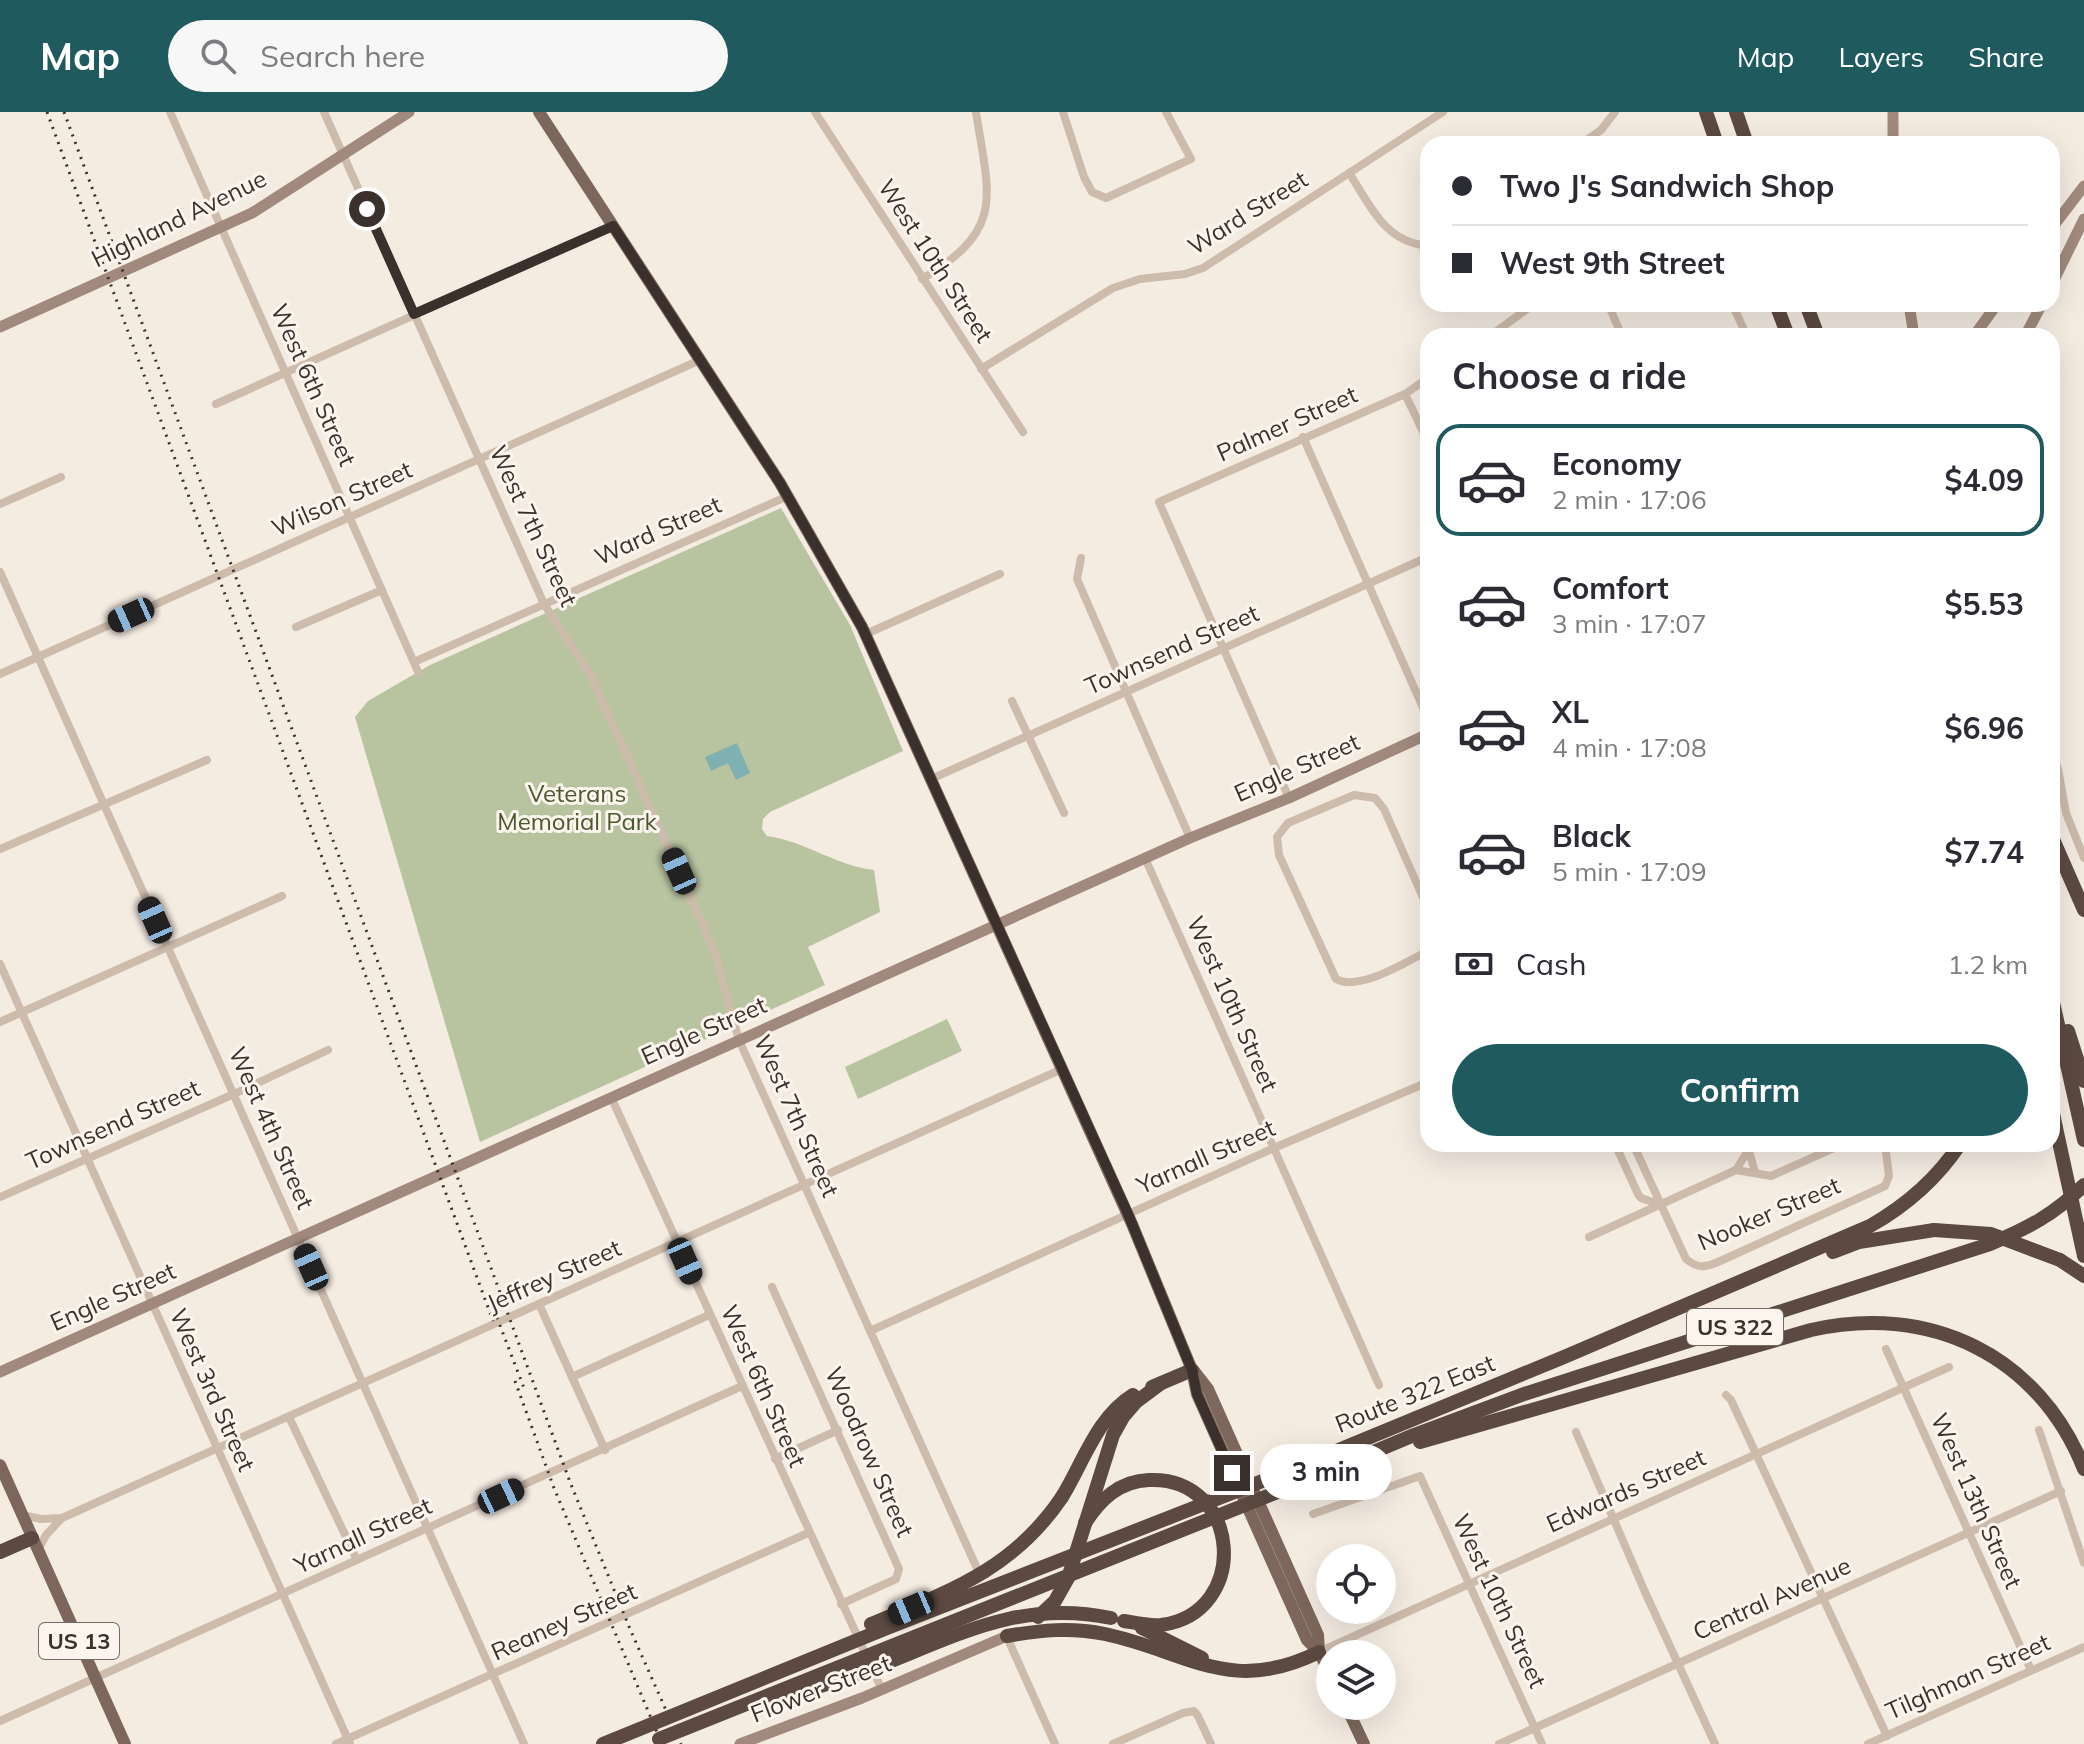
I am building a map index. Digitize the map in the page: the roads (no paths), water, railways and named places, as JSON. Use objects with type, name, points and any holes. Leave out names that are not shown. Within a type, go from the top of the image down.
[{"type":"highway","points":[[1706,112],[1714,136]]},
{"type":"highway","points":[[1736,112],[1744,136]]},
{"type":"highway","points":[[2060,856],[2084,913]]},
{"type":"highway","points":[[2060,872],[2084,913]]},
{"type":"highway","points":[[2060,1008],[2084,1081]]},
{"type":"highway","points":[[2060,1034],[2084,1140]]},
{"type":"highway","points":[[2060,1146],[2084,1256]]},
{"type":"highway","name":"US 322","points":[[1564,1357],[1870,1226],[1921,1191],[1954,1152]]},
{"type":"highway","name":"US 322","points":[[652,1741],[1414,1435],[1524,1394],[1990,1244],[2063,1207],[2084,1185]]},
{"type":"highway","points":[[1564,1357],[1859,1242],[1934,1230],[1991,1234],[2060,1260],[2084,1276]]},
{"type":"highway","points":[[1377,1452],[1404,1447],[1811,1330],[1846,1323],[1879,1322],[1916,1326],[1950,1335],[1999,1360],[2047,1404],[2068,1434],[2084,1469]]},
{"type":"highway","name":"Route 322 East","points":[[667,1718],[1283,1473],[1564,1357]]},
{"type":"highway","points":[[667,1718],[972,1581],[1024,1545],[1062,1497],[1108,1418],[1128,1398],[1192,1370]]},
{"type":"highway","points":[[1007,1636],[1042,1614],[1060,1594],[1071,1570],[1118,1425],[1136,1402],[1160,1384]]},
{"type":"highway","points":[[652,1741],[860,1673],[999,1620],[1054,1612],[1145,1625],[1182,1619],[1205,1602],[1220,1578],[1224,1540],[1218,1522],[1208,1506],[1186,1488],[1150,1480],[1131,1483],[1099,1503],[1085,1523]]},
{"type":"highway","points":[[0,1552],[35,1544]]},
{"type":"highway","points":[[1118,1620],[1146,1630],[1227,1670]]},
{"type":"highway","points":[[1007,1636],[1050,1629],[1095,1632],[1227,1670],[1266,1671],[1316,1653]]},
{"type":"highway","name":"US 322","points":[[603,1744],[667,1718]]},
{"type":"main road","points":[[539,112],[788,496],[866,634],[1128,1214],[1192,1370],[1197,1394],[1307,1640],[1316,1649]]},
{"type":"main road","name":"US 13","points":[[0,1465],[125,1744]]},
{"type":"main road","points":[[1353,1720],[1364,1744]]},
{"type":"street","name":"West 6th Street","points":[[170,112],[419,674]]},
{"type":"street","name":"West 7th Street","points":[[324,112],[544,604],[590,674],[714,950],[739,1040],[1055,1744]]},
{"type":"street","name":"Highland Avenue","points":[[0,327],[259,210],[409,112]]},
{"type":"street","name":"West 10th Street","points":[[815,112],[1023,432]]},
{"type":"street","points":[[922,279],[952,262],[971,243],[984,216],[988,189],[976,112]]},
{"type":"street","points":[[1063,112],[1084,177],[1092,192],[1106,198],[1191,159],[1166,112]]},
{"type":"street","name":"Ward Street","points":[[981,369],[1113,288],[1140,279],[1185,274],[1203,268],[1443,112]]},
{"type":"street","points":[[1592,136],[1615,112]]},
{"type":"street","points":[[1893,112],[1893,136]]},
{"type":"street","points":[[1349,173],[1383,224],[1397,238],[1420,245]]},
{"type":"street","points":[[2060,218],[2084,186]]},
{"type":"street","points":[[2060,257],[2084,219]]},
{"type":"street","points":[[216,404],[613,226]]},
{"type":"street","points":[[1503,328],[1524,312]]},
{"type":"street","name":"Wilson Street","points":[[0,674],[700,360]]},
{"type":"street","name":"Palmer Street","points":[[1222,649],[1159,502],[1405,394],[1420,384]]},
{"type":"street","points":[[1405,394],[1420,425]]},
{"type":"street","points":[[1303,437],[1420,701]]},
{"type":"street","points":[[0,504],[61,477]]},
{"type":"street","name":"Ward Street","points":[[414,662],[788,496]]},
{"type":"street","points":[[1081,558],[1077,579],[1190,838]]},
{"type":"street","name":"Townsend Street","points":[[931,779],[1420,561]]},
{"type":"street","name":"West 4th Street","points":[[0,572],[524,1744]]},
{"type":"street","points":[[866,634],[1000,574]]},
{"type":"street","points":[[296,627],[382,590]]},
{"type":"street","points":[[1222,649],[1289,798]]},
{"type":"street","points":[[1012,701],[1064,813]]},
{"type":"street","name":"Engle Street","points":[[0,1372],[997,924],[1420,738]]},
{"type":"street","points":[[0,849],[207,760]]},
{"type":"street","points":[[2060,780],[2066,813],[2084,858]]},
{"type":"street","points":[[1420,891],[1384,809],[1371,796],[1354,795],[1288,823],[1277,837],[1276,848],[1336,979],[1344,983],[1357,983],[1420,955]]},
{"type":"street","name":"West 10th Street","points":[[1145,858],[1379,1385]]},
{"type":"street","points":[[0,1022],[282,896]]},
{"type":"street","name":"West 3rd Street","points":[[0,964],[349,1741]]},
{"type":"street","name":"Townsend Street","points":[[0,1197],[328,1050]]},
{"type":"street","name":"Jeffrey Street","points":[[62,1518],[1062,1069]]},
{"type":"street","name":"Yarnall Street","points":[[870,1331],[1420,1085]]},
{"type":"street","name":"West 6th Street","points":[[611,1097],[882,1690]]},
{"type":"street","points":[[1619,1152],[1641,1198],[1660,1204]]},
{"type":"street","points":[[1637,1152],[1660,1204]]},
{"type":"street","points":[[1736,1170],[1745,1152]]},
{"type":"street","points":[[1749,1152],[1755,1172]]},
{"type":"street","points":[[1589,1237],[1736,1170],[1766,1177],[1825,1152]]},
{"type":"street","name":"Nooker Street","points":[[1660,1204],[1686,1259],[1694,1266],[1708,1266],[1885,1186],[1889,1176],[1886,1152]]},
{"type":"street","name":"Woodrow Street","points":[[772,1287],[899,1569],[896,1579],[841,1604]]},
{"type":"street","points":[[539,1304],[605,1450]]},
{"type":"street","points":[[572,1377],[709,1315]]},
{"type":"street","name":"West 13th Street","points":[[1886,1349],[2031,1670]]},
{"type":"street","name":"Edwards Street","points":[[1345,1640],[1949,1367]]},
{"type":"street","name":"Yarnall Street","points":[[0,1721],[742,1386]]},
{"type":"street","points":[[1726,1395],[1758,1453],[1887,1736]]},
{"type":"street","points":[[289,1417],[357,1560]]},
{"type":"street","points":[[775,1459],[838,1430]]},
{"type":"street","points":[[2039,1430],[2084,1563]]},
{"type":"street","points":[[1576,1432],[1715,1744]]},
{"type":"street","name":"West 10th Street","points":[[1313,1514],[1420,1476],[1542,1744]]},
{"type":"street","name":"Central Avenue","points":[[1499,1744],[2061,1491]]},
{"type":"street","points":[[22,1515],[62,1518]]},
{"type":"street","points":[[35,1544],[62,1518]]},
{"type":"street","name":"Reaney Street","points":[[336,1744],[349,1741],[808,1533]]},
{"type":"street","name":"Flower Street","points":[[740,1744],[882,1690],[1007,1636]]},
{"type":"street","name":"Tilghman Street","points":[[1868,1744],[2084,1647]]},
{"type":"street","points":[[1113,1744],[1194,1711],[1211,1744]]},
{"type":"water","points":[[737,743],[750,773],[736,780],[728,763],[711,771],[705,757]]},
{"type":"railway","points":[[47,112],[493,1321]]},
{"type":"railway","points":[[64,112],[570,1482],[681,1744]]},
{"type":"railway","points":[[494,1310],[524,1388]]},
{"type":"railway","points":[[515,1381],[554,1488],[662,1744]]},
{"type":"park label","name":"Veterans Memorial Park","points":[[577,808]]}]
